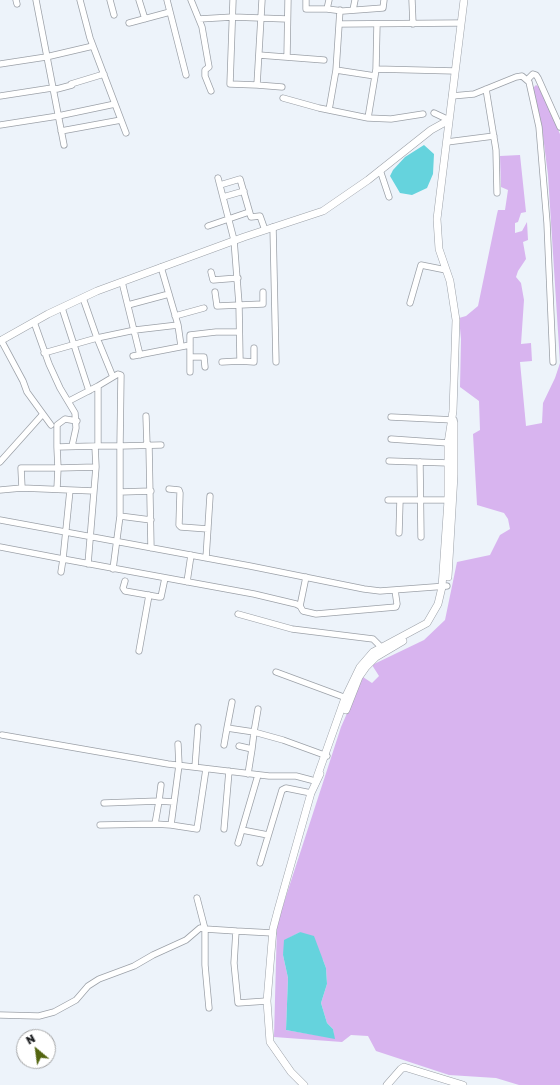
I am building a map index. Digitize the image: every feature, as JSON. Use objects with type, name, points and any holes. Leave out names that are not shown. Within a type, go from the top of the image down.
[{"type":"street","points":[[36,0],[64,145]]},
{"type":"street","points":[[80,0],[84,20],[126,133]]},
{"type":"street","points":[[110,0],[114,15]]},
{"type":"street","points":[[139,0],[145,19]]},
{"type":"street","points":[[167,0],[186,75]]},
{"type":"street","points":[[191,0],[202,27],[209,67],[205,70],[205,76],[211,91]]},
{"type":"street","points":[[233,0],[230,84],[257,84],[282,87]]},
{"type":"street","points":[[257,84],[262,0]]},
{"type":"street","points":[[287,57],[288,0]]},
{"type":"street","points":[[306,0],[306,9],[340,10],[383,8],[384,0]]},
{"type":"street","points":[[327,9],[329,0]]},
{"type":"street","points":[[353,10],[355,0]]},
{"type":"street","points":[[412,0],[413,24]]},
{"type":"street","points":[[445,586],[449,463],[448,443],[453,411],[456,320],[452,288],[439,249],[437,219],[464,0]]},
{"type":"street","points":[[329,110],[336,70],[340,10]]},
{"type":"street","points":[[129,23],[170,12]]},
{"type":"street","points":[[199,18],[233,17],[287,19]]},
{"type":"street","points":[[340,24],[461,23]]},
{"type":"street","points":[[368,118],[376,69],[377,24]]},
{"type":"street","points":[[0,64],[46,57],[93,46]]},
{"type":"street","points":[[259,55],[324,60]]},
{"type":"street","points":[[376,69],[455,71]]},
{"type":"street","points":[[336,70],[375,76]]},
{"type":"street","points":[[0,96],[52,88],[57,90],[104,74]]},
{"type":"street","points":[[527,80],[533,74],[536,74],[560,127]]},
{"type":"street","points":[[452,96],[474,94],[516,77],[522,76],[527,80],[539,127],[547,223],[553,362]]},
{"type":"street","points":[[486,89],[494,136],[497,193]]},
{"type":"street","points":[[283,98],[368,118],[391,119],[423,114]]},
{"type":"street","points":[[0,126],[115,104]]},
{"type":"street","points":[[434,113],[450,120]]},
{"type":"street","points":[[61,131],[121,120]]},
{"type":"street","points":[[51,425],[42,415],[27,392],[23,381],[1,340],[62,308],[122,282],[234,240],[323,211],[432,130],[450,120]]},
{"type":"street","points":[[447,142],[494,136]]},
{"type":"street","points":[[380,170],[389,197]]},
{"type":"street","points":[[218,178],[234,240],[238,278],[240,361]]},
{"type":"street","points":[[220,185],[240,179],[250,218],[260,216],[265,230]]},
{"type":"street","points":[[223,197],[244,191]]},
{"type":"street","points":[[208,226],[249,212]]},
{"type":"street","points":[[273,227],[276,362]]},
{"type":"street","points":[[410,303],[421,265],[446,270]]},
{"type":"street","points":[[161,267],[178,325],[181,346]]},
{"type":"street","points":[[211,272],[213,280],[238,278]]},
{"type":"street","points":[[122,282],[140,355]]},
{"type":"street","points":[[215,292],[217,306],[263,304],[263,292]]},
{"type":"street","points":[[128,305],[169,294]]},
{"type":"street","points":[[83,298],[113,377]]},
{"type":"street","points":[[62,308],[89,391]]},
{"type":"street","points":[[175,316],[204,308]]},
{"type":"street","points":[[34,322],[44,353],[60,388],[69,401],[77,421],[72,446]]},
{"type":"street","points":[[44,353],[97,338],[135,330],[178,325]]},
{"type":"street","points":[[190,372],[190,335],[216,332],[239,332]]},
{"type":"street","points":[[133,356],[190,344]]},
{"type":"street","points":[[222,362],[254,362],[254,348]]},
{"type":"street","points":[[190,357],[204,357],[205,367]]},
{"type":"street","points":[[69,401],[120,374],[122,379],[120,516],[113,569]]},
{"type":"street","points":[[88,564],[96,467],[98,386]]},
{"type":"street","points":[[0,462],[42,415]]},
{"type":"street","points":[[146,416],[151,491],[151,548]]},
{"type":"street","points":[[391,417],[452,420]]},
{"type":"street","points":[[58,489],[57,425],[66,419],[77,421]]},
{"type":"street","points":[[304,1085],[297,1082],[269,1039],[267,1001],[273,933],[278,910],[311,793],[316,779],[322,771],[326,756],[348,699],[359,677],[383,649],[432,624],[441,608],[445,586],[454,475],[452,420]]},
{"type":"street","points":[[391,439],[448,443]]},
{"type":"street","points":[[58,447],[161,445]]},
{"type":"street","points":[[389,461],[449,463]]},
{"type":"street","points":[[420,462],[421,537]]},
{"type":"street","points":[[22,488],[21,468],[96,467]]},
{"type":"street","points":[[0,490],[22,488],[94,491]]},
{"type":"street","points":[[169,489],[179,490],[180,493],[178,522],[181,527],[208,529]]},
{"type":"street","points":[[61,572],[67,533],[70,490]]},
{"type":"street","points":[[120,492],[151,491]]},
{"type":"street","points":[[206,558],[210,496]]},
{"type":"street","points":[[388,500],[448,500]]},
{"type":"street","points":[[398,533],[400,500]]},
{"type":"street","points":[[120,516],[151,520]]},
{"type":"street","points":[[0,520],[364,589],[380,591],[445,586]]},
{"type":"street","points":[[0,547],[254,594],[300,606],[303,611],[316,614],[396,607],[395,590]]},
{"type":"street","points":[[187,582],[191,555]]},
{"type":"street","points":[[300,606],[306,577]]},
{"type":"street","points":[[125,581],[123,588],[125,591],[161,597],[165,578]]},
{"type":"street","points":[[139,651],[148,595]]},
{"type":"street","points":[[238,614],[292,629],[373,639],[383,649]]},
{"type":"street","points":[[276,672],[348,699]]},
{"type":"street","points":[[224,746],[232,702]]},
{"type":"street","points":[[248,774],[258,709]]},
{"type":"street","points":[[195,767],[198,728]]},
{"type":"street","points":[[227,728],[254,732],[283,740],[326,756]]},
{"type":"street","points":[[2,735],[180,765],[248,774],[296,776],[316,779]]},
{"type":"street","points":[[171,825],[180,765],[178,744]]},
{"type":"street","points":[[239,746],[252,749]]},
{"type":"street","points":[[100,825],[155,824],[198,828],[206,768]]},
{"type":"street","points":[[224,829],[229,771]]},
{"type":"street","points":[[238,843],[258,775]]},
{"type":"street","points":[[155,824],[161,785]]},
{"type":"street","points":[[260,863],[284,788],[311,793]]},
{"type":"street","points":[[104,803],[159,801],[174,802]]},
{"type":"street","points":[[242,830],[268,835]]},
{"type":"street","points":[[197,898],[205,929],[205,965],[209,1008]]},
{"type":"street","points":[[0,1015],[40,1016],[54,1012],[76,1000],[88,986],[134,966],[153,955],[186,940],[200,928],[273,933]]},
{"type":"street","points":[[236,931],[234,963],[238,1003],[267,1001]]},
{"type":"street","points":[[387,1085],[401,1069],[404,1068],[463,1085]]},
{"type":"shaded area","points":[[536,85],[539,87],[560,134],[560,363],[548,175],[542,128],[533,88]]},
{"type":"shaded area","points":[[520,155],[526,212],[521,213],[518,222],[515,223],[515,233],[522,231],[527,222],[528,240],[523,242],[526,259],[516,277],[521,283],[524,300],[521,344],[531,343],[532,361],[520,362],[526,426],[542,423],[543,403],[555,378],[560,363],[560,1085],[519,1085],[496,1078],[449,1075],[376,1051],[368,1036],[351,1035],[342,1042],[274,1037],[277,924],[341,727],[363,677],[372,683],[379,676],[372,665],[424,640],[445,620],[457,562],[490,555],[500,535],[510,529],[508,519],[504,513],[477,505],[473,434],[480,430],[479,401],[460,387],[461,339],[459,318],[466,316],[478,306],[498,210],[505,210],[508,190],[501,187],[500,156]],"holes":[[[300,932],[323,960],[326,968],[327,984],[321,1003],[327,1023],[333,1029],[334,1038],[286,1030],[288,978],[283,955],[289,938]]]},
{"type":"water","points":[[424,145],[434,154],[433,174],[427,188],[412,195],[400,193],[390,176],[393,170],[405,157]]},
{"type":"water","points":[[300,932],[314,936],[326,968],[327,984],[321,1003],[327,1023],[333,1029],[335,1039],[286,1030],[288,978],[283,955],[284,940]]}]
